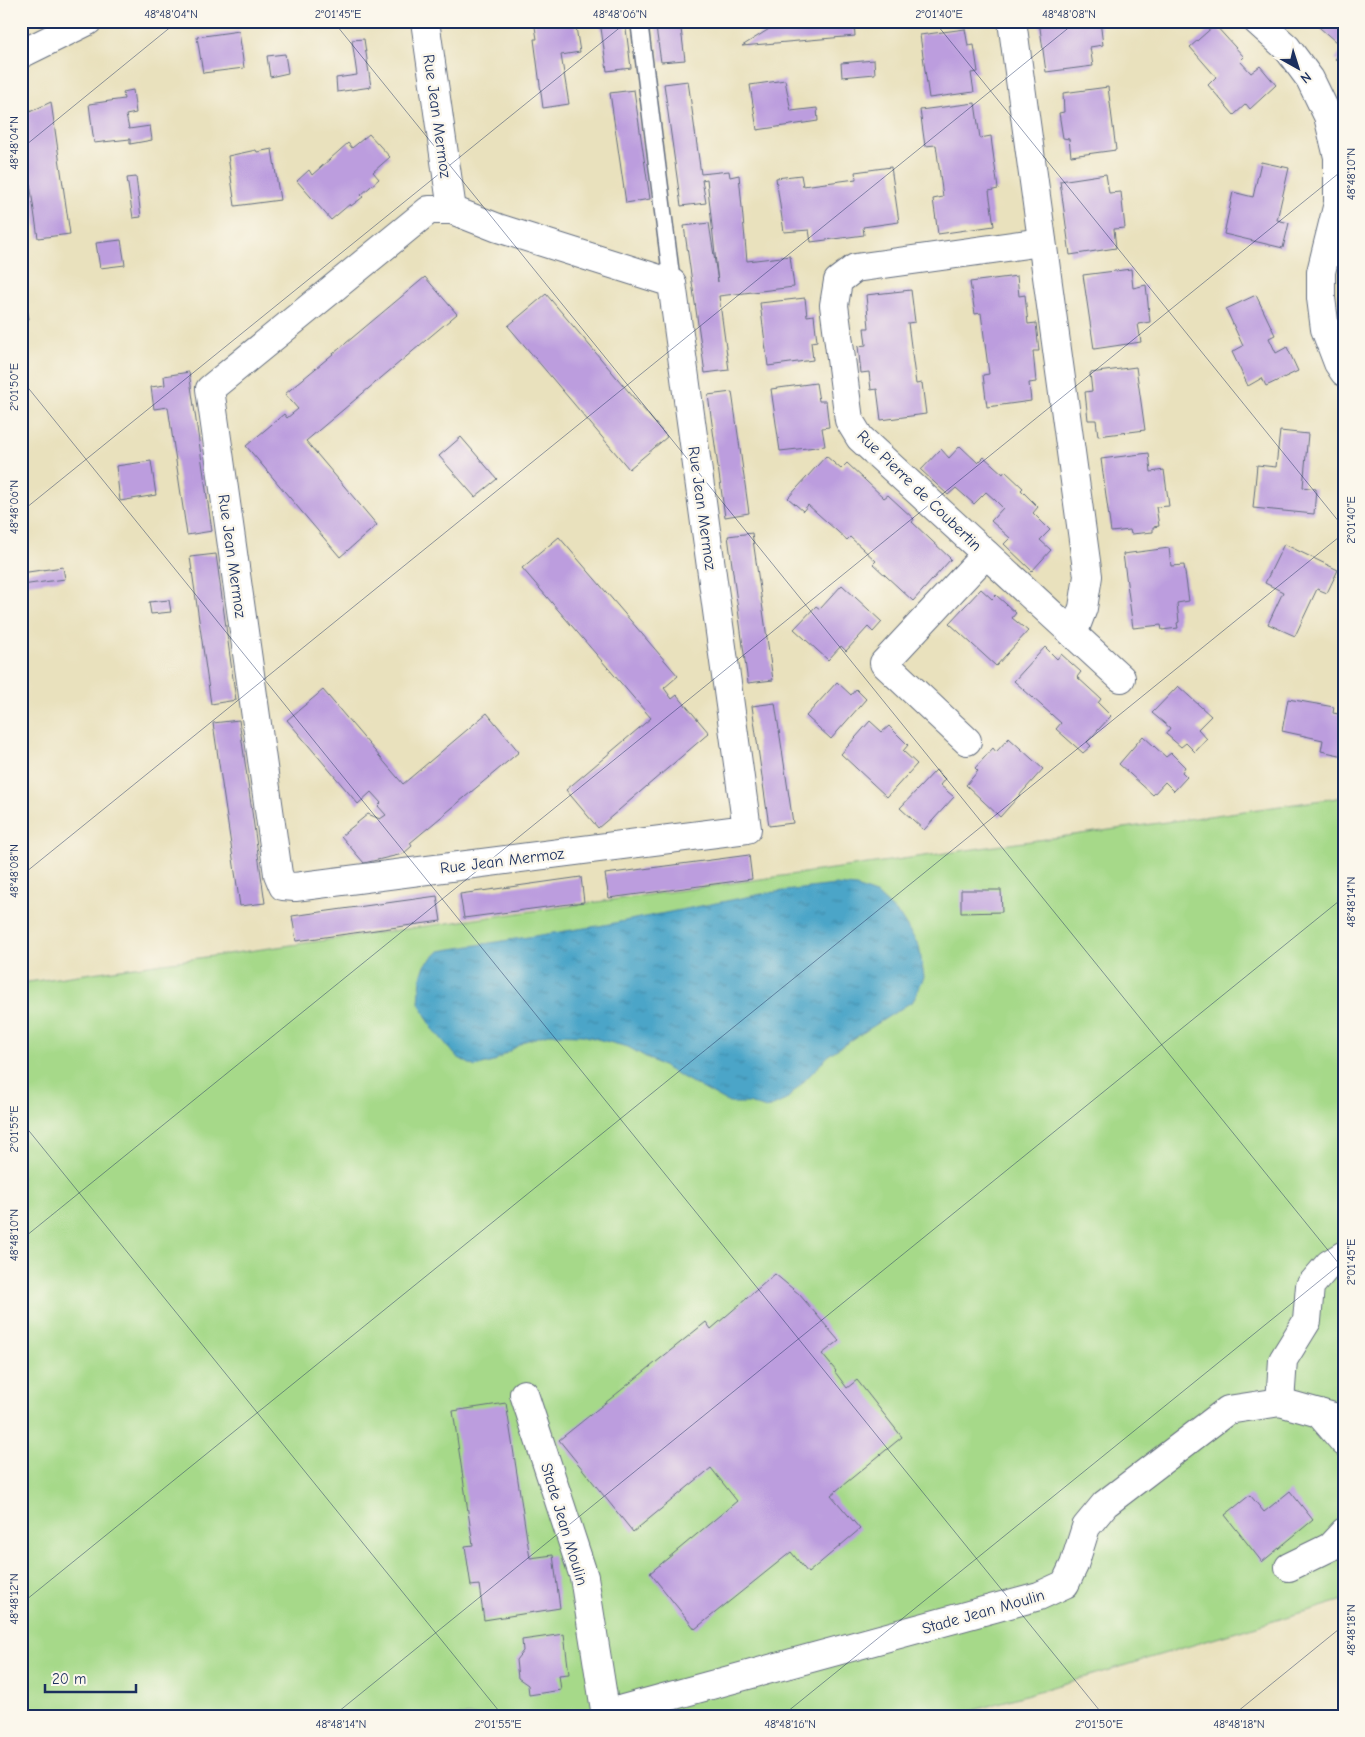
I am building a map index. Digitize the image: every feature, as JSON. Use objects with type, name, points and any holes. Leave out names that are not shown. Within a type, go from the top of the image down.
[{"type":"street","points":[[21,54],[88,21]]},
{"type":"street","name":"Rue Jean Mermoz","points":[[425,21],[452,210]]},
{"type":"street","points":[[1012,21],[1088,576],[1083,608],[1073,634]]},
{"type":"street","points":[[1257,21],[1287,48],[1310,79],[1328,116],[1338,157],[1338,203],[1321,272],[1321,298],[1326,329],[1338,363],[1344,372]]},
{"type":"street","name":"Rue Jean Mermoz","points":[[429,210],[452,210],[498,228],[672,283],[746,829],[295,887],[283,886],[278,874],[210,389],[429,210]]},
{"type":"street","name":"Rue Pierre de Coubertin","points":[[1042,242],[855,268],[838,281],[834,305],[850,420],[860,438],[1121,678]]},
{"type":"street","points":[[967,741],[884,663],[986,554]]},
{"type":"street","points":[[1280,1402],[1283,1360],[1307,1321],[1310,1286],[1329,1264],[1344,1255]]},
{"type":"street","name":"Stade Jean Moulin","points":[[524,1394],[584,1577],[606,1716]]},
{"type":"street","name":"Stade Jean Moulin","points":[[614,1716],[623,1709],[1039,1596],[1066,1584],[1086,1527],[1105,1504],[1228,1410],[1280,1402],[1331,1416],[1344,1442]]},
{"type":"street","points":[[1288,1567],[1330,1547],[1344,1532]]},
{"type":"lane","points":[[640,21],[672,283]]},
{"type":"green space","points":[[1344,797],[1344,1600],[955,1716],[21,1716],[21,983]]},
{"type":"water","points":[[835,885],[856,887],[878,895],[900,916],[919,946],[924,977],[913,1001],[831,1053],[786,1100],[766,1109],[749,1103],[729,1103],[628,1047],[582,1035],[548,1034],[525,1041],[493,1062],[475,1067],[457,1057],[433,1029],[419,1003],[421,977],[425,965],[439,951],[604,925],[767,893]]},
{"type":"building","points":[[534,21],[575,21],[580,52],[561,55],[569,104],[543,108],[534,39],[537,39]]},
{"type":"building","points":[[600,21],[625,21],[631,68],[607,71]]},
{"type":"building","points":[[655,21],[680,21],[685,60],[661,62]]},
{"type":"building","points":[[782,21],[854,21],[855,36],[742,46]]},
{"type":"building","points":[[1039,21],[1100,21],[1103,45],[1090,47],[1093,66],[1046,72]]},
{"type":"building","points":[[1312,21],[1344,21],[1344,49]]},
{"type":"building","points":[[1215,25],[1244,57],[1240,61],[1251,73],[1260,66],[1276,85],[1250,109],[1246,104],[1234,115],[1208,85],[1216,77],[1190,47]]},
{"type":"building","points":[[965,29],[968,46],[974,45],[978,72],[971,73],[974,92],[929,98],[920,35]]},
{"type":"building","points":[[239,31],[244,68],[203,73],[197,37]]},
{"type":"building","points":[[364,39],[371,87],[337,92],[336,78],[357,75],[352,40]]},
{"type":"building","points":[[1344,49],[1344,67],[1335,59]]},
{"type":"building","points":[[285,54],[288,73],[270,77],[267,56]]},
{"type":"building","points":[[874,60],[875,74],[842,77],[841,63]]},
{"type":"building","points":[[785,80],[791,111],[817,108],[818,121],[757,130],[750,85]]},
{"type":"building","points":[[688,81],[701,174],[729,171],[730,177],[739,175],[747,261],[790,256],[794,287],[719,296],[729,370],[705,373],[684,226],[709,223],[718,282],[707,179],[702,180],[706,203],[681,206],[664,84]]},
{"type":"building","points":[[1108,87],[1116,150],[1071,156],[1069,139],[1063,138],[1059,113],[1064,112],[1063,93]]},
{"type":"building","points":[[133,90],[136,113],[126,115],[129,129],[150,126],[152,140],[130,144],[130,139],[94,143],[89,104],[124,99],[123,92]]},
{"type":"building","points":[[634,90],[650,199],[626,203],[610,93]]},
{"type":"building","points":[[51,102],[70,234],[38,238],[26,156],[21,156],[21,116]]},
{"type":"building","points":[[975,103],[980,138],[991,136],[998,189],[989,191],[994,226],[938,234],[933,199],[943,197],[936,145],[925,146],[920,110]]},
{"type":"building","points":[[369,134],[390,157],[373,172],[379,179],[361,195],[363,197],[351,206],[350,204],[331,220],[297,181],[309,170],[312,175],[348,143],[352,148]]},
{"type":"building","points":[[272,149],[280,200],[235,206],[228,156],[256,150],[257,152]]},
{"type":"building","points":[[1261,162],[1289,168],[1277,220],[1289,223],[1283,248],[1224,234],[1233,192],[1253,197]]},
{"type":"building","points":[[891,167],[899,222],[863,227],[864,235],[811,242],[809,230],[784,232],[776,178],[801,175],[803,186],[856,179],[855,172]]},
{"type":"building","points":[[1106,174],[1109,193],[1121,192],[1125,228],[1114,229],[1116,248],[1070,255],[1060,181]]},
{"type":"building","points":[[136,177],[141,217],[133,218],[127,178]]},
{"type":"building","points":[[121,240],[125,265],[100,268],[96,243]]},
{"type":"building","points":[[1131,269],[1133,288],[1146,285],[1150,322],[1138,324],[1141,342],[1094,349],[1083,275]]},
{"type":"building","points":[[1017,276],[1019,296],[1025,295],[1028,324],[1036,323],[1039,351],[1033,351],[1036,382],[1029,383],[1031,401],[987,407],[983,375],[989,374],[981,313],[975,314],[970,282]]},
{"type":"building","points":[[425,277],[457,314],[306,441],[377,525],[340,557],[246,446],[284,414],[287,418],[298,409],[285,394]]},
{"type":"building","points":[[21,278],[29,319],[21,320]]},
{"type":"building","points":[[911,290],[915,322],[908,323],[916,384],[922,383],[926,414],[881,420],[877,389],[871,390],[869,372],[861,373],[858,346],[866,345],[864,328],[869,328],[866,295]]},
{"type":"building","points":[[546,294],[667,437],[629,469],[508,326]]},
{"type":"building","points":[[1256,295],[1275,335],[1269,338],[1276,353],[1287,347],[1298,371],[1266,386],[1262,378],[1248,386],[1232,352],[1243,346],[1226,309]]},
{"type":"building","points":[[805,298],[807,316],[814,315],[817,341],[811,342],[813,360],[768,366],[760,303]]},
{"type":"building","points":[[1136,367],[1145,430],[1098,436],[1096,420],[1088,420],[1085,392],[1092,391],[1090,373]]},
{"type":"building","points":[[189,372],[212,531],[187,535],[168,407],[154,409],[151,387],[165,385],[164,376]]},
{"type":"building","points":[[816,383],[819,401],[826,401],[829,427],[822,428],[825,446],[780,451],[771,389]]},
{"type":"building","points":[[732,392],[749,513],[725,517],[708,395]]},
{"type":"building","points":[[1280,431],[1308,434],[1303,487],[1316,489],[1314,514],[1253,508],[1257,465],[1276,467]]},
{"type":"building","points":[[461,437],[497,479],[475,497],[439,456]]},
{"type":"building","points":[[960,446],[978,463],[984,457],[1003,474],[1005,471],[1023,488],[1021,490],[1038,507],[1033,513],[1050,530],[1040,540],[1051,550],[1032,571],[1004,544],[1010,538],[991,521],[1003,508],[995,500],[986,492],[974,504],[956,488],[948,495],[921,470],[941,449],[949,458]]},
{"type":"building","points":[[1149,453],[1151,472],[1164,470],[1169,506],[1156,507],[1159,526],[1153,527],[1153,532],[1131,534],[1130,530],[1111,532],[1101,459]]},
{"type":"building","points":[[826,456],[841,469],[847,463],[884,498],[888,495],[914,519],[912,522],[951,559],[913,601],[873,564],[876,561],[850,537],[847,540],[808,505],[803,511],[788,498]]},
{"type":"building","points":[[151,461],[156,495],[120,501],[116,466]]},
{"type":"building","points":[[752,533],[773,680],[748,683],[728,536]]},
{"type":"building","points":[[559,537],[678,676],[664,688],[672,699],[677,695],[709,733],[598,828],[566,790],[651,718],[522,568]]},
{"type":"building","points":[[1284,544],[1338,570],[1327,593],[1317,589],[1295,636],[1268,624],[1283,592],[1265,583]]},
{"type":"building","points":[[1169,548],[1171,566],[1184,565],[1189,601],[1177,603],[1178,628],[1162,630],[1161,625],[1133,628],[1123,554]]},
{"type":"building","points":[[216,554],[236,700],[211,704],[190,557]]},
{"type":"building","points":[[63,567],[65,579],[22,585],[21,573]]},
{"type":"building","points":[[842,585],[882,622],[873,632],[868,627],[846,651],[841,646],[828,660],[794,629],[816,606],[820,609]]},
{"type":"building","points":[[981,589],[992,599],[996,595],[1016,613],[1012,618],[1028,631],[996,666],[949,623]]},
{"type":"building","points":[[169,600],[171,612],[151,614],[149,602]]},
{"type":"building","points":[[1045,647],[1057,659],[1061,654],[1081,672],[1077,677],[1101,699],[1098,703],[1111,716],[1087,742],[1091,746],[1083,753],[1056,729],[1061,723],[1014,681]]},
{"type":"building","points":[[837,682],[851,695],[856,689],[866,699],[831,739],[806,716]]},
{"type":"building","points":[[1178,686],[1211,716],[1198,729],[1207,739],[1195,752],[1186,743],[1181,747],[1166,734],[1170,728],[1152,713]]},
{"type":"building","points":[[323,690],[403,784],[487,713],[519,752],[410,843],[412,846],[403,854],[364,863],[341,836],[368,814],[380,819],[386,815],[378,806],[381,803],[371,792],[358,804],[287,720]]},
{"type":"building","points":[[1288,699],[1334,707],[1333,713],[1344,715],[1344,756],[1321,751],[1323,740],[1282,731]]},
{"type":"building","points":[[775,703],[793,823],[769,826],[752,706]]},
{"type":"building","points":[[239,720],[265,903],[240,906],[213,723]]},
{"type":"building","points":[[870,721],[882,732],[889,726],[908,745],[903,751],[917,764],[887,797],[841,754]]},
{"type":"building","points":[[1143,736],[1166,757],[1171,753],[1185,767],[1182,772],[1187,777],[1174,791],[1165,782],[1153,795],[1119,764]]},
{"type":"building","points":[[1009,738],[1043,769],[1000,817],[966,785],[978,771],[975,768],[993,748],[996,752]]},
{"type":"building","points":[[936,770],[945,779],[940,785],[954,797],[924,830],[900,808]]},
{"type":"building","points":[[749,855],[752,879],[609,898],[605,874]]},
{"type":"building","points":[[581,877],[584,902],[464,918],[460,894]]},
{"type":"building","points":[[961,890],[1001,890],[1002,912],[961,913]]},
{"type":"building","points":[[437,896],[441,921],[296,941],[292,916]]},
{"type":"building","points":[[21,926],[23,926],[25,951],[21,951]]},
{"type":"building","points":[[775,1274],[799,1294],[839,1341],[822,1354],[847,1388],[857,1380],[902,1437],[831,1495],[860,1529],[808,1573],[791,1552],[695,1629],[650,1573],[737,1501],[711,1468],[633,1532],[559,1440],[706,1322],[711,1329]]},
{"type":"building","points":[[506,1403],[530,1558],[553,1555],[560,1608],[484,1620],[479,1585],[471,1586],[465,1546],[473,1545],[453,1411]]},
{"type":"building","points":[[1290,1491],[1313,1520],[1262,1562],[1225,1515],[1250,1495],[1264,1512]]},
{"type":"building","points":[[564,1634],[569,1674],[559,1675],[561,1690],[529,1695],[528,1685],[518,1678],[516,1660],[523,1651],[522,1640]]}]
